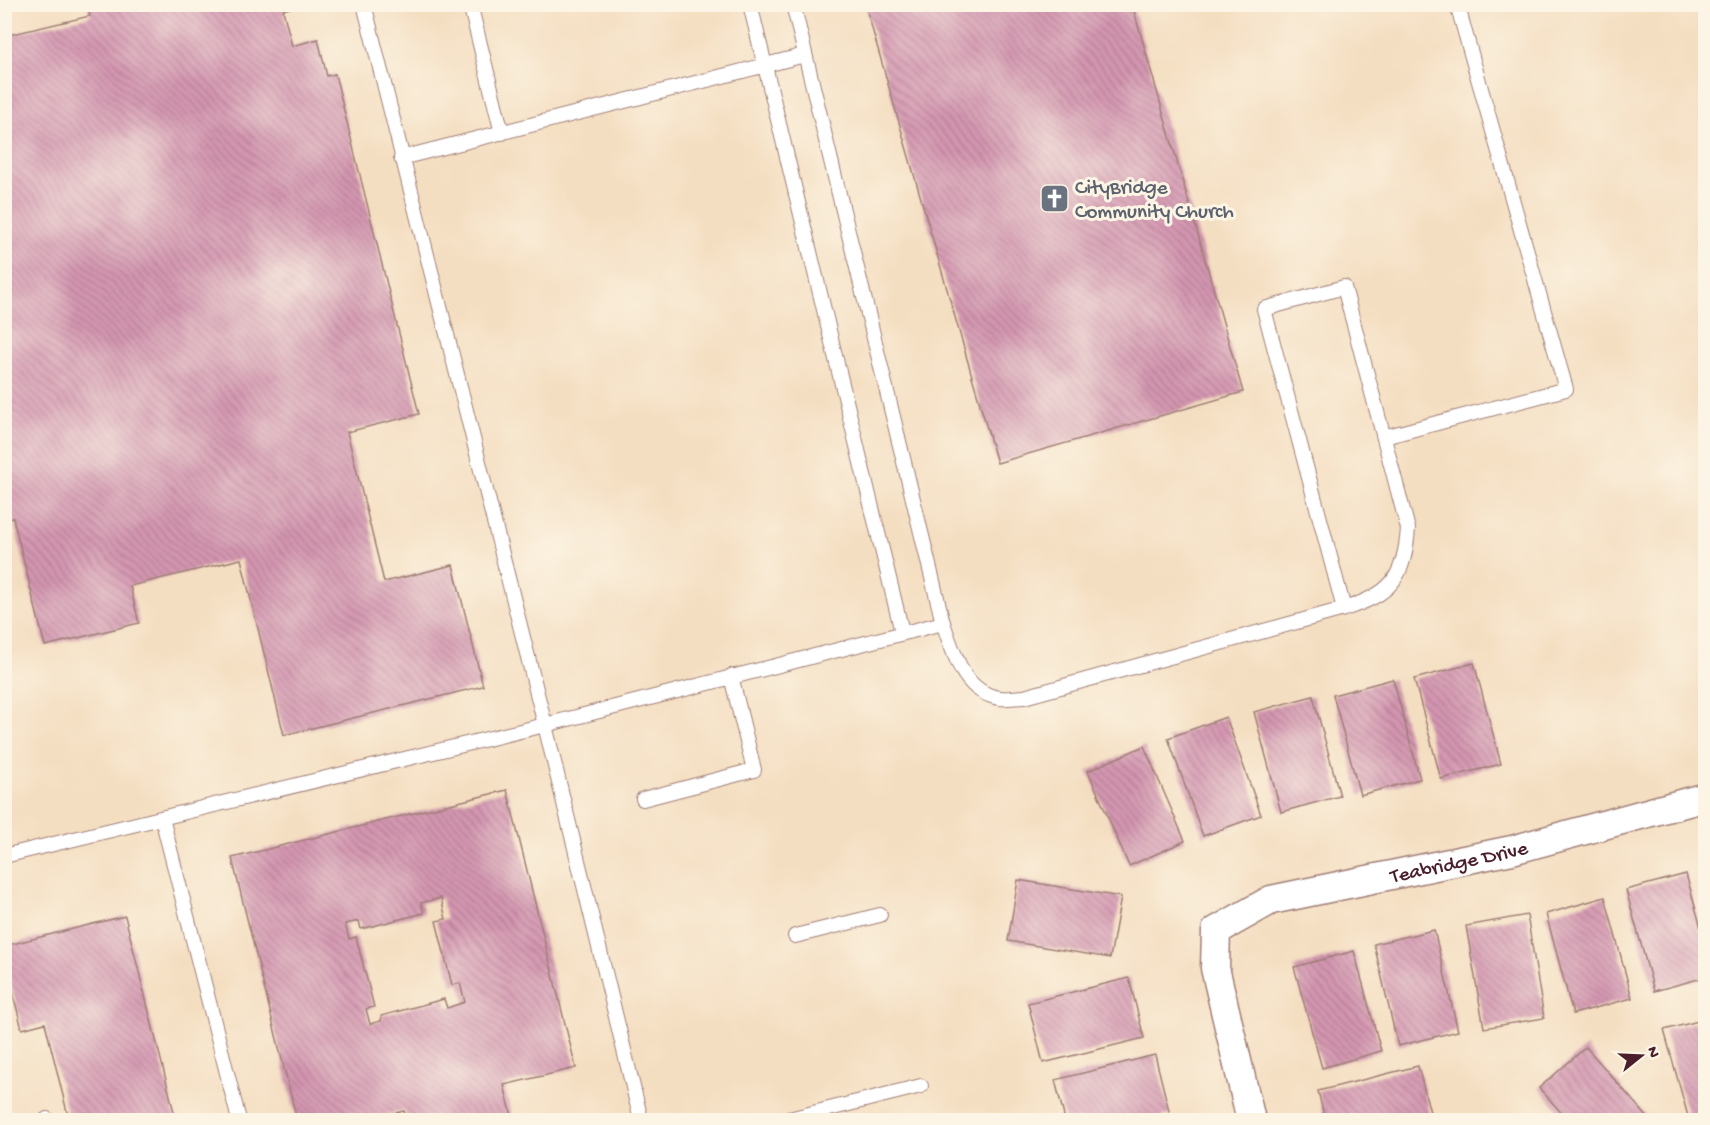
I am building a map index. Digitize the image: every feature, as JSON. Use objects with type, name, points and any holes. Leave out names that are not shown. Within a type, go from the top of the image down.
[{"type":"street","name":"Teabridge Drive","points":[[1251,1120],[1215,968],[1216,930],[1271,900],[1512,850],[1706,797]]},
{"type":"lane","points":[[364,4],[641,1120]]},
{"type":"lane","points":[[470,4],[502,133]]},
{"type":"lane","points":[[750,4],[902,632]]},
{"type":"lane","points":[[793,4],[943,623],[961,670],[978,691],[1000,698],[1024,697],[1344,609],[1368,601],[1386,590],[1398,575],[1406,554],[1408,529],[1344,287],[1264,309],[1344,609]]},
{"type":"lane","points":[[1384,437],[1566,389],[1457,4]]},
{"type":"lane","points":[[401,158],[805,55]]},
{"type":"lane","points":[[4,856],[544,725],[943,623]]},
{"type":"lane","points":[[643,799],[754,770],[731,676]]},
{"type":"lane","points":[[162,818],[239,1120]]},
{"type":"lane","points":[[795,936],[880,915]]},
{"type":"lane","points":[[785,1120],[921,1086]]},
{"type":"building","points":[[87,4],[302,4],[283,10],[292,46],[318,39],[327,76],[335,74],[419,414],[347,432],[384,582],[453,565],[483,686],[284,735],[241,559],[130,586],[139,623],[45,646],[13,518],[4,520],[4,36],[90,16]]},
{"type":"building","name":"CityBridge Community Church","points":[[865,4],[1132,4],[1243,392],[997,463]]},
{"type":"building","points":[[1474,663],[1501,764],[1441,779],[1414,679]]},
{"type":"building","points":[[1393,679],[1420,779],[1360,795],[1333,695]]},
{"type":"building","points":[[1313,696],[1340,796],[1281,812],[1254,712]]},
{"type":"building","points":[[1226,717],[1261,815],[1203,836],[1168,738]]},
{"type":"building","points":[[1144,746],[1185,841],[1129,866],[1088,771]]},
{"type":"building","points":[[507,790],[576,1068],[504,1085],[513,1120],[407,1120],[404,1111],[364,1120],[297,1120],[232,858]],"holes":[[[441,898],[446,919],[436,921],[452,985],[460,983],[465,1002],[447,1008],[444,999],[381,1016],[381,1021],[370,1024],[366,1009],[374,1007],[356,937],[349,939],[345,924],[359,921],[361,929],[424,913],[421,903]]]},
{"type":"building","points":[[1686,874],[1706,946],[1706,977],[1654,991],[1626,890]]},
{"type":"building","points":[[1018,880],[1121,897],[1110,958],[1008,941]]},
{"type":"building","points":[[1605,897],[1632,998],[1573,1014],[1546,914]]},
{"type":"building","points":[[1527,915],[1544,1018],[1484,1028],[1466,926]]},
{"type":"building","points":[[125,916],[176,1120],[69,1120],[45,1023],[22,1029],[4,958],[4,946]]},
{"type":"building","points":[[1434,930],[1458,1031],[1398,1046],[1374,944]]},
{"type":"building","points":[[1354,951],[1381,1051],[1322,1068],[1294,967]]},
{"type":"building","points":[[1129,978],[1144,1038],[1043,1063],[1028,1003]]},
{"type":"building","points":[[1706,1019],[1706,1120],[1689,1120],[1664,1030]]},
{"type":"building","points":[[1586,1047],[1650,1120],[1568,1120],[1539,1088]]},
{"type":"building","points":[[1155,1055],[1170,1115],[1147,1120],[1065,1120],[1055,1080]]},
{"type":"building","points":[[1418,1066],[1432,1120],[1325,1120],[1318,1091]]},
{"type":"place","name":"CityBridge Community Church","points":[[1054,198]]}]
